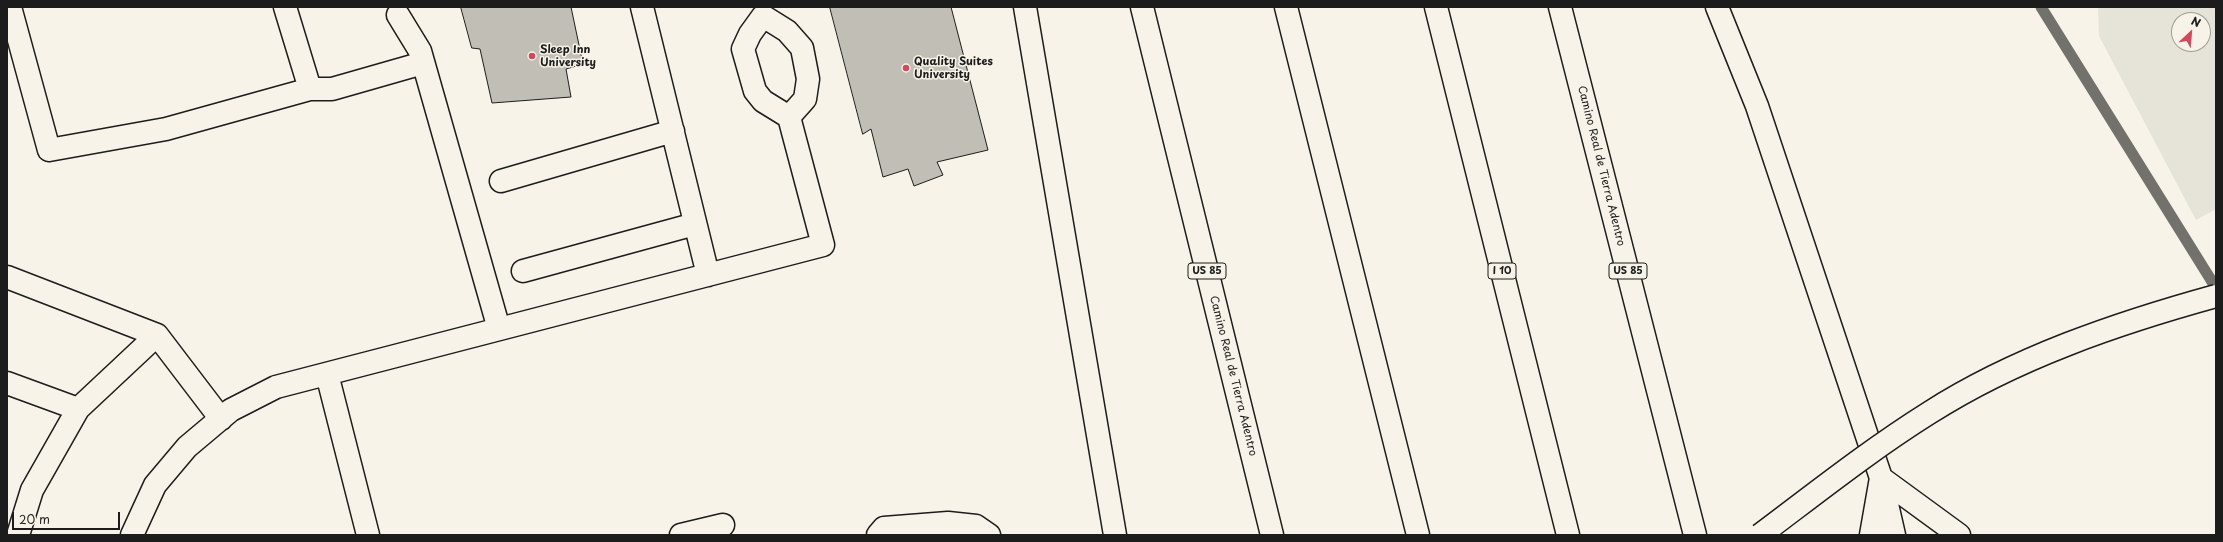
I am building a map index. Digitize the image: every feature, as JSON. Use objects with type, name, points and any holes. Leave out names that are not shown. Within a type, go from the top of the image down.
[{"type":"main road","points":[[10,7],[49,150],[166,129],[310,90],[332,89],[423,63]]},
{"type":"main road","points":[[285,7],[310,90]]},
{"type":"main road","points":[[642,7],[708,275]]},
{"type":"main road","points":[[1025,7],[1115,535]]},
{"type":"main road","name":"Camino Real de Tierra Adentro","points":[[1142,7],[1272,535]]},
{"type":"main road","points":[[1286,7],[1418,535]]},
{"type":"main road","name":"I 10","points":[[1436,7],[1568,535]]},
{"type":"main road","name":"Camino Real de Tierra Adentro","points":[[1560,7],[1695,535]]},
{"type":"main road","points":[[1717,7],[1758,106],[1881,478],[1894,535]]},
{"type":"main road","points":[[139,533],[155,485],[187,447],[231,410],[276,387],[824,245],[789,117],[763,101],[756,91],[743,49],[762,12],[787,31],[802,48],[808,79],[805,99],[789,117]]},
{"type":"main road","points":[[398,15],[420,51],[499,329]]},
{"type":"main road","points":[[501,181],[672,132]]},
{"type":"main road","points":[[523,271],[695,224]]},
{"type":"main road","points":[[7,277],[157,335],[221,419]]},
{"type":"main road","points":[[1760,535],[1929,412],[1994,376],[2069,345],[2167,310],[2216,296]]},
{"type":"main road","points":[[18,535],[32,490],[78,409],[157,335]]},
{"type":"main road","points":[[327,374],[368,535]]},
{"type":"main road","points":[[7,383],[78,409]]},
{"type":"main road","points":[[1871,535],[1881,478]]},
{"type":"main road","points":[[1881,478],[1959,535]]},
{"type":"main road","points":[[878,535],[884,528],[948,523],[976,526],[989,535]]},
{"type":"main road","points":[[681,535],[723,526]]},
{"type":"shaded area","points":[[2098,7],[2216,7],[2216,209],[2196,220],[2099,36]]},
{"type":"building","name":"Sleep Inn University","points":[[461,7],[571,7],[583,64],[566,69],[571,97],[492,103],[480,49],[472,48]]},
{"type":"building","name":"Quality Suites University","points":[[830,7],[951,7],[988,150],[937,162],[943,175],[914,186],[908,169],[883,177],[871,129],[863,134]]},
{"type":"waterway","points":[[2041,7],[2216,288]]},
{"type":"place","name":"Sleep Inn University","points":[[532,56]]},
{"type":"place","name":"Quality Suites University","points":[[906,68]]}]
